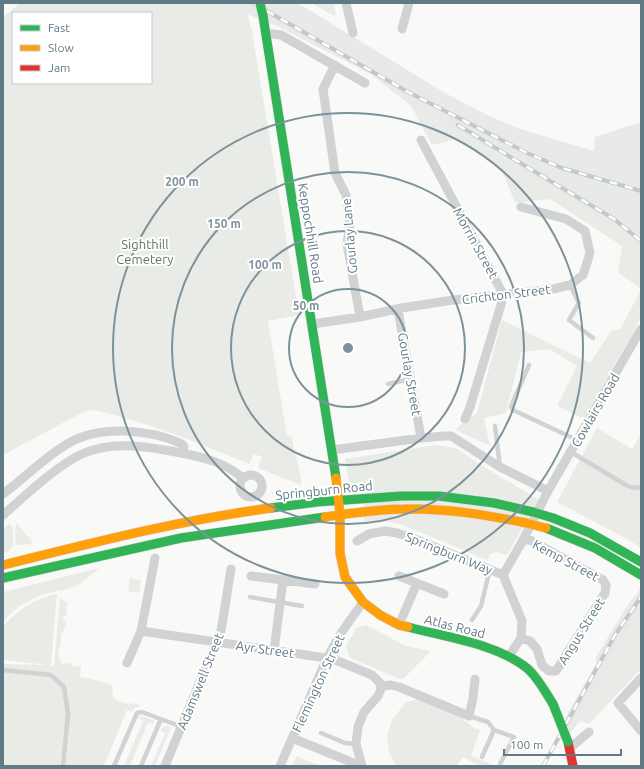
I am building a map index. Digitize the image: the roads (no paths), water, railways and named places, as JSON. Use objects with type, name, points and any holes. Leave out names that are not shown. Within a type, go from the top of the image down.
[{"type":"main road","name":"Keppochhill Road","points":[[260,3],[332,450],[340,514]]},
{"type":"main road","name":"Springburn Road","points":[[3,565],[109,538],[247,511],[339,500],[401,496],[439,496],[494,503],[533,512],[553,518],[590,533],[640,561]]},
{"type":"main road","name":"Springburn Road","points":[[3,578],[196,535],[373,510],[419,508],[460,512],[526,523],[546,528],[602,551],[641,575]]},
{"type":"main road","name":"Atlas Road","points":[[340,514],[339,548],[345,577],[363,602],[399,625],[490,648],[509,656],[529,670],[542,686],[553,704],[569,745],[573,766]]},
{"type":"street","points":[[346,3],[353,33]]},
{"type":"street","points":[[402,29],[409,3]]},
{"type":"street","points":[[266,33],[281,34],[364,82]]},
{"type":"street","name":"Gourlay Lane","points":[[335,65],[322,88],[335,173],[346,195],[350,224],[347,244],[360,317]]},
{"type":"street","name":"Morrin Street","points":[[421,140],[503,294],[470,407],[465,419]]},
{"type":"street","points":[[521,207],[566,219],[585,231],[590,253],[583,275],[570,285]]},
{"type":"street","name":"Crichton Street","points":[[312,324],[453,300],[553,289],[570,285]]},
{"type":"street","name":"Gourlay Street","points":[[398,310],[421,438]]},
{"type":"street","name":"Cowlairs Road","points":[[523,540],[548,490],[641,329]]},
{"type":"street","points":[[3,494],[58,450],[69,443],[86,436],[117,432],[147,433],[162,436],[182,444],[184,447],[182,453]]},
{"type":"street","points":[[332,450],[421,438],[450,436],[500,466],[548,490]]},
{"type":"street","points":[[3,515],[54,472],[82,454],[90,451],[114,447],[133,446],[182,453],[205,459],[233,470],[242,478]]},
{"type":"street","name":"Springburn Way","points":[[357,542],[369,534],[385,531],[397,533],[503,575],[522,621],[520,638],[509,656]]},
{"type":"street","points":[[503,575],[523,540]]},
{"type":"street","name":"Kemp Street","points":[[523,540],[530,540],[545,548],[603,580],[606,585]]},
{"type":"street","points":[[127,663],[141,631],[155,558]]},
{"type":"street","name":"Adamswell Street","points":[[164,766],[182,727],[221,631],[231,569]]},
{"type":"street","points":[[251,576],[315,584]]},
{"type":"street","points":[[399,576],[444,594]]},
{"type":"street","points":[[274,651],[283,580]]},
{"type":"street","points":[[399,625],[417,583]]},
{"type":"street","name":"Angus Street","points":[[520,638],[530,642],[537,649],[542,665],[549,671],[556,671],[605,593],[606,585]]},
{"type":"street","name":"Flemington Street","points":[[280,766],[327,658],[341,633],[363,602]]},
{"type":"street","name":"Ayr Street","points":[[141,631],[337,660],[372,675],[377,679],[380,686]]},
{"type":"street","points":[[362,766],[356,744],[358,727],[360,719],[368,706],[380,693],[380,686],[391,685],[399,687],[469,716],[475,678]]},
{"type":"street","points":[[641,678],[618,703],[641,731]]},
{"type":"street","points":[[569,745],[590,732]]},
{"type":"street","points":[[292,738],[362,766]]},
{"type":"lane","points":[[570,285],[579,303],[569,320],[593,338]]},
{"type":"lane","points":[[528,365],[511,407],[513,410],[577,440]]},
{"type":"lane","points":[[388,384],[410,379]]},
{"type":"lane","points":[[495,426],[500,466]]},
{"type":"lane","points":[[571,452],[626,485],[633,488],[641,487]]},
{"type":"lane","points":[[472,620],[482,606],[490,569]]},
{"type":"lane","points":[[250,597],[302,606]]},
{"type":"lane","points":[[3,670],[51,676],[64,687],[68,714],[63,766]]},
{"type":"lane","points":[[114,766],[136,714],[142,712],[182,727]]},
{"type":"lane","points":[[469,716],[488,722],[494,730],[514,737],[500,764]]},
{"type":"lane","points":[[141,766],[161,719]]},
{"type":"lane","points":[[482,757],[494,730]]},
{"type":"lane","points":[[321,733],[345,743],[356,744]]},
{"type":"railway","points":[[253,3],[408,92],[525,152],[562,168],[641,191]]},
{"type":"railway","points":[[458,125],[614,219],[641,241]]},
{"type":"railway","points":[[543,766],[615,635],[641,597]]},
{"type":"park label","name":"Sighthill Cemetery","points":[[145,252]]}]
